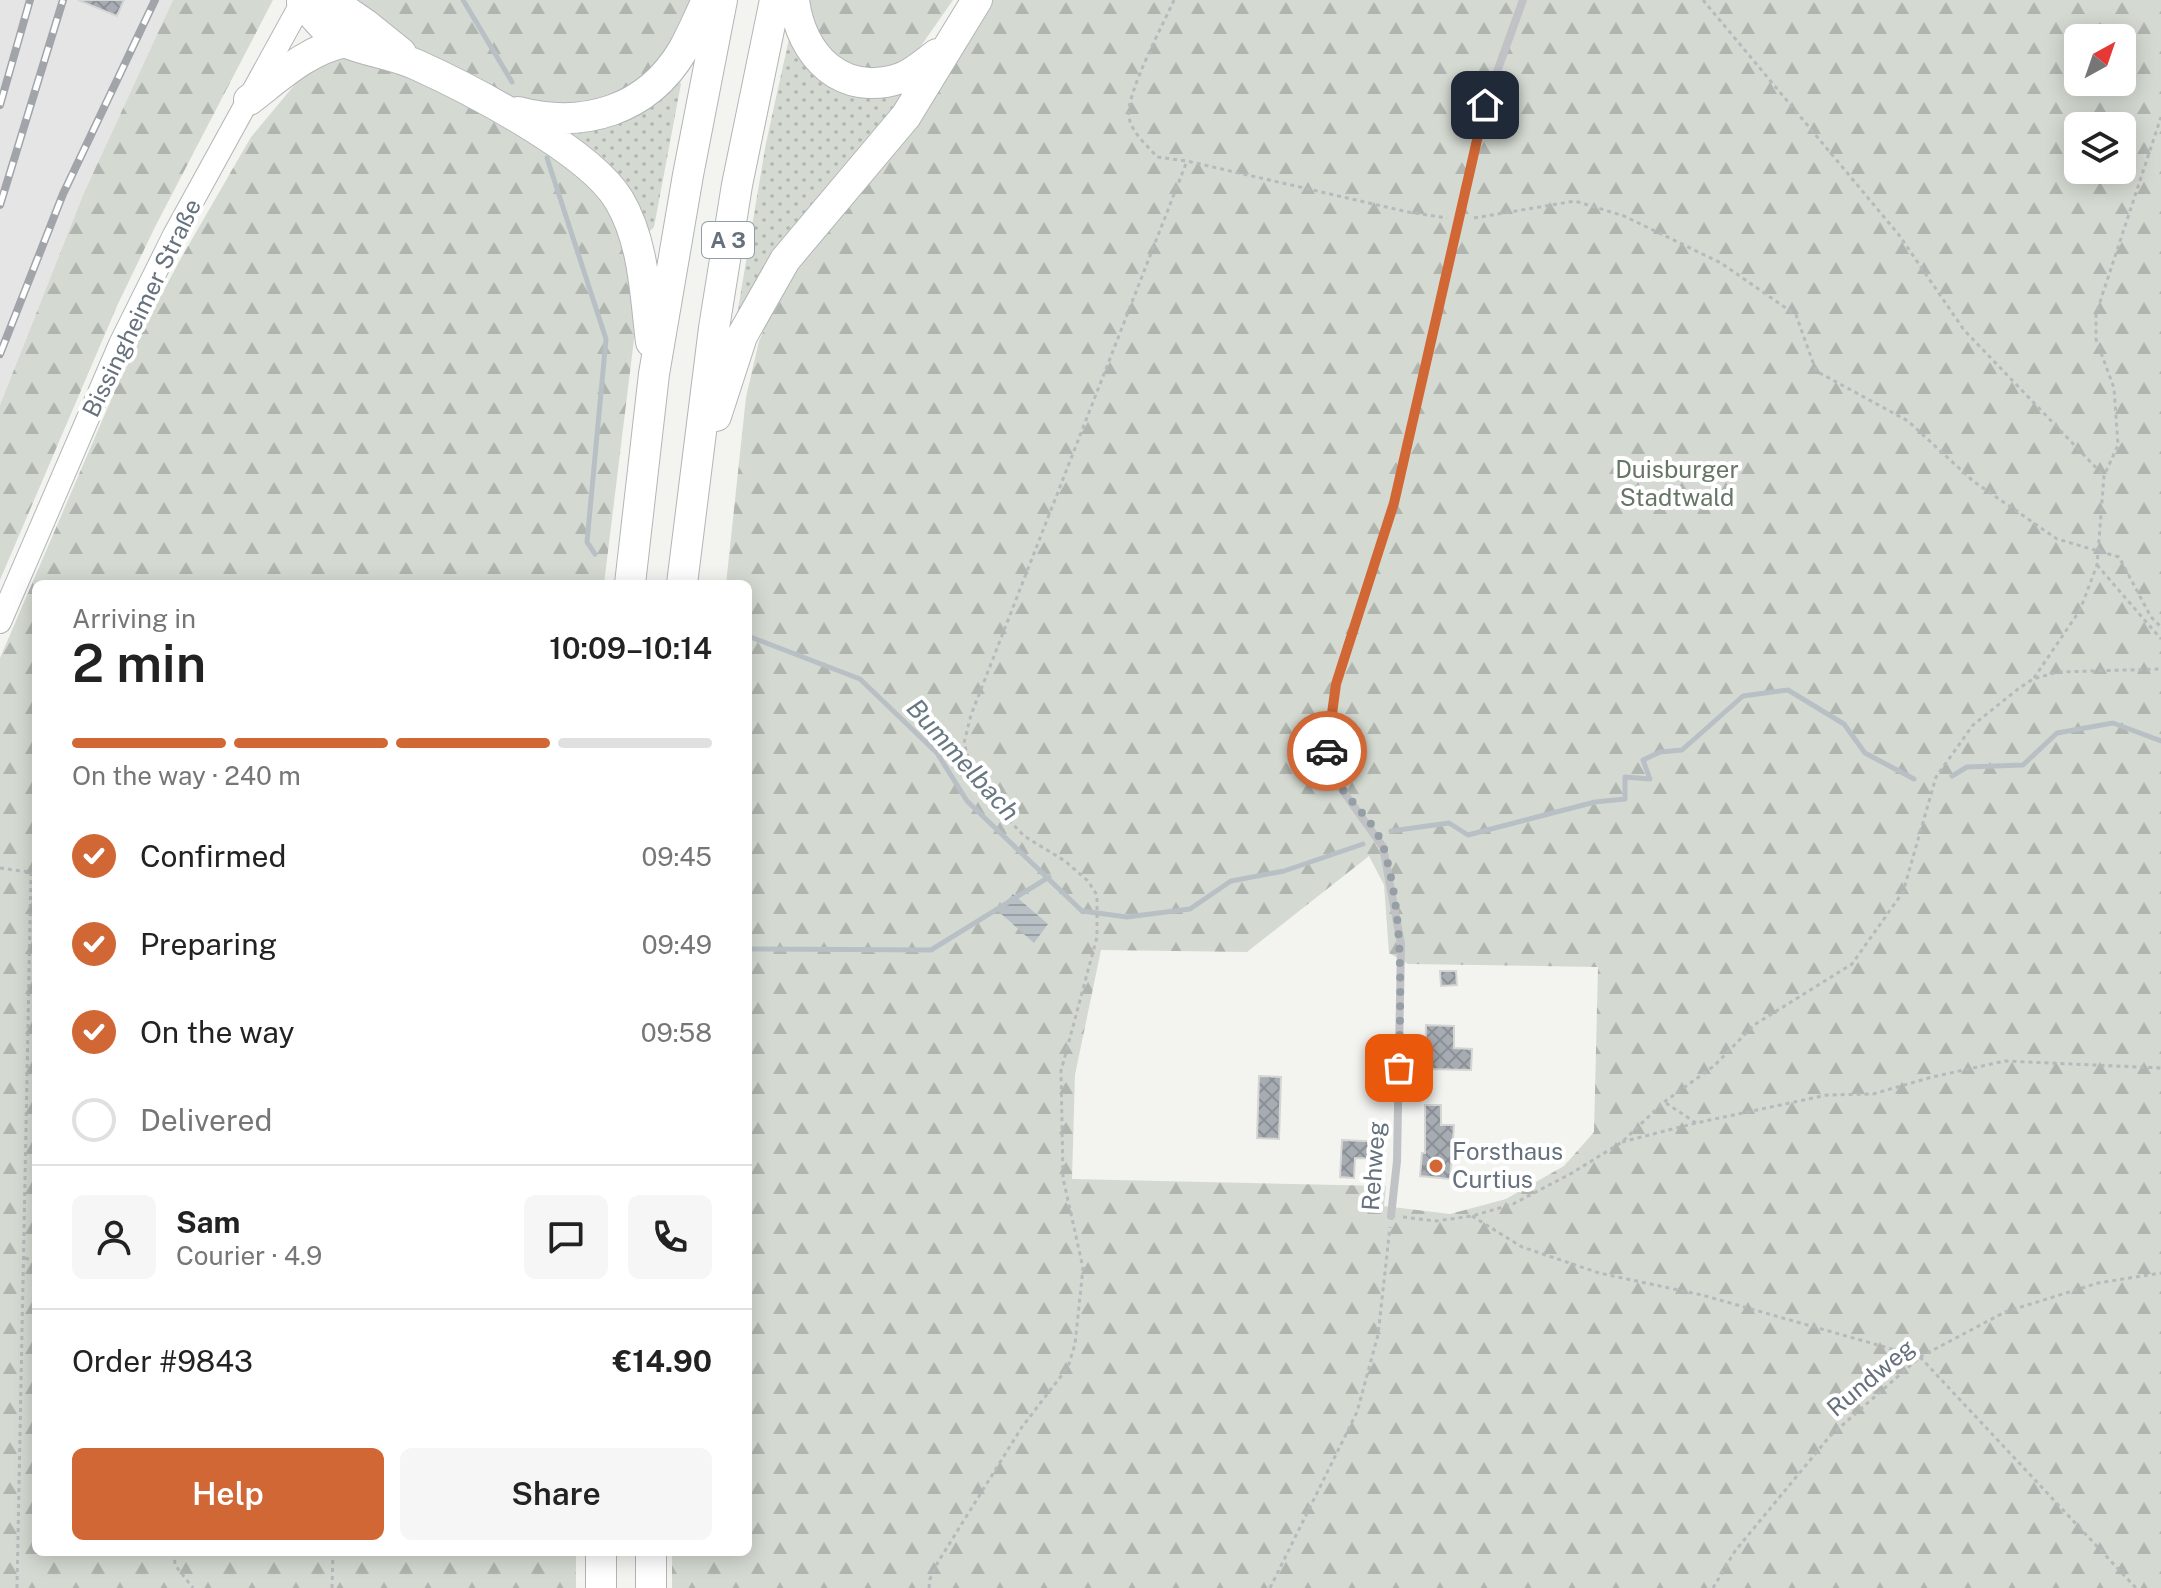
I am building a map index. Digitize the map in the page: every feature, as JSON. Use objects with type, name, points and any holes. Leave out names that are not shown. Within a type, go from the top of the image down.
[{"type":"highway","points":[[500,108],[540,118],[574,119],[601,115],[626,105],[657,81],[681,52],[707,0]]},
{"type":"highway","name":"A 3","points":[[630,580],[654,374],[722,0]]},
{"type":"highway","name":"A 3","points":[[682,580],[714,328],[737,185],[775,0]]},
{"type":"highway","points":[[794,0],[796,17],[811,52],[828,69],[860,84],[883,83],[905,76],[949,45]]},
{"type":"highway","points":[[694,483],[742,336],[759,302],[785,260],[906,116],[977,0]]},
{"type":"highway","points":[[316,1],[365,24],[415,64]]},
{"type":"highway","points":[[316,1],[326,29],[345,42],[415,64],[500,108],[561,145],[591,168],[618,198],[632,229],[641,264],[654,374]]},
{"type":"highway","points":[[249,100],[305,57],[345,42]]},
{"type":"highway","points":[[601,1556],[601,1588]]},
{"type":"highway","points":[[651,1556],[651,1588]]},
{"type":"main road","name":"Bissingheimer Straße","points":[[0,622],[120,344],[174,235],[249,100],[316,1]]},
{"type":"lane","name":"Rehweg","points":[[1391,1216],[1397,1161],[1401,944],[1383,847],[1333,777],[1327,753],[1336,684],[1394,503],[1485,105],[1523,0]]},
{"type":"path","points":[[1174,0],[1138,79],[1128,114],[1133,129],[1157,157],[1187,161],[1408,212],[1458,220],[1575,201],[1624,216],[1721,263],[1796,315],[1816,371],[1908,421],[1973,481],[2057,539],[2119,557],[2151,617],[2161,627]]},
{"type":"path","points":[[1703,0],[1899,235],[1964,330],[2104,476]]},
{"type":"path","points":[[1391,1216],[1436,1221],[1472,1216],[1513,1204],[1622,1142],[1664,1102],[1714,1066],[1754,1025],[1852,964],[1903,892],[1936,777],[1973,725],[2033,679],[2080,610],[2097,565],[2104,476],[2118,445],[2114,388],[2096,339],[2096,314],[2161,117]]},
{"type":"path","points":[[929,1588],[938,1562],[1022,1427],[1068,1367],[1075,1344],[1083,1268],[1063,1178],[1061,1071],[1097,937],[1097,895],[1088,881],[1065,861],[1024,836],[976,785],[964,743],[971,715],[1187,161]]},
{"type":"path","points":[[2097,565],[2161,639]]},
{"type":"path","points":[[2033,679],[2058,672],[2161,669]]},
{"type":"path","points":[[0,868],[32,873]]},
{"type":"path","points":[[17,1588],[32,911]]},
{"type":"path","points":[[1622,1142],[1827,1095],[1873,1094],[2005,1061],[2161,1068]]},
{"type":"path","points":[[1664,1102],[1696,1123]]},
{"type":"path","name":"Rehweg","points":[[1270,1588],[1357,1412],[1378,1335],[1391,1216]]},
{"type":"path","points":[[1472,1216],[1522,1247],[1599,1273],[1702,1295],[1920,1357],[2136,1588]]},
{"type":"path","points":[[23,1257],[32,1260]]},
{"type":"path","name":"Rundweg","points":[[1713,1588],[1735,1551],[1830,1436],[1920,1357],[2005,1312],[2098,1283],[2161,1273]]},
{"type":"path","points":[[174,1556],[175,1565],[193,1588]]},
{"type":"path","points":[[332,1588],[333,1556]]},
{"type":"shaded area","points":[[0,0],[173,0],[83,195],[0,405]]},
{"type":"shaded area","points":[[1013,894],[1048,924],[1034,943],[998,911]]},
{"type":"green space","points":[[173,0],[273,0],[117,306],[0,580],[0,405],[83,195]]},
{"type":"green space","points":[[356,0],[695,0],[676,48],[624,99],[537,110],[444,66],[396,37]]},
{"type":"green space","points":[[809,0],[953,0],[916,53],[903,64],[862,73],[831,53],[816,37],[811,26]]},
{"type":"green space","name":"Duisburger Stadtwald","points":[[993,0],[2161,0],[2161,1588],[672,1588],[672,1556],[752,1556],[752,580],[726,580],[746,397],[759,341],[785,283],[942,77]],"holes":[[[1369,856],[1384,885],[1389,953],[1408,964],[1598,967],[1594,1132],[1564,1166],[1506,1199],[1450,1214],[1384,1206],[1386,1186],[1072,1179],[1075,1075],[1101,950],[1247,952]]]},
{"type":"green space","points":[[790,34],[910,86],[774,254],[737,315],[766,143]]},
{"type":"green space","points":[[326,56],[374,58],[548,147],[583,172],[624,234],[635,331],[604,580],[34,580],[135,344],[251,137],[296,83]]},
{"type":"green space","points":[[678,78],[681,84],[654,227],[648,233],[563,127]]},
{"type":"green space","points":[[32,584],[32,1556],[576,1556],[576,1588],[0,1588],[0,658]]},
{"type":"building","points":[[78,0],[124,0],[117,16]]},
{"type":"building","points":[[1440,971],[1456,971],[1457,985],[1441,986]]},
{"type":"building","points":[[1426,1025],[1454,1026],[1454,1048],[1472,1049],[1471,1070],[1425,1069]]},
{"type":"building","points":[[1259,1076],[1281,1077],[1279,1139],[1257,1138]]},
{"type":"building","points":[[1425,1105],[1441,1105],[1441,1125],[1454,1125],[1450,1179],[1420,1176],[1422,1153],[1425,1153]]},
{"type":"building","points":[[1342,1140],[1383,1142],[1383,1159],[1355,1158],[1354,1178],[1340,1177]]},
{"type":"waterway","name":"Bummelbach","points":[[463,0],[512,82]]},
{"type":"waterway","name":"Bummelbach","points":[[547,158],[606,339],[587,542],[595,554]]},
{"type":"waterway","name":"Bummelbach","points":[[752,638],[860,679],[937,753],[967,801],[1082,911],[1127,917],[1190,909],[1231,881],[1284,871],[1363,844]]},
{"type":"waterway","name":"Bummelbach","points":[[1391,831],[1449,823],[1468,835],[1595,802],[1625,799],[1625,777],[1650,779],[1643,760],[1660,752],[1682,750],[1743,696],[1788,690],[1844,724],[1865,753],[1914,779]]},
{"type":"waterway","name":"Bummelbach","points":[[1952,776],[1967,767],[2023,765],[2057,733],[2113,723],[2161,741]]},
{"type":"waterway","points":[[752,949],[931,950],[1049,877]]},
{"type":"railway","points":[[0,105],[30,0]]},
{"type":"railway","points":[[0,205],[63,0]]},
{"type":"railway","points":[[0,354],[63,194],[155,0]]},
{"type":"way so far","points":[[1327,751],[1333,777],[1372,827],[1383,847],[1401,944],[1399,1068]]},
{"type":"place","name":"Forsthaus Curtius","points":[[1436,1166]]},
{"type":"route","points":[[1327,751],[1336,684],[1394,503],[1485,105]]}]
